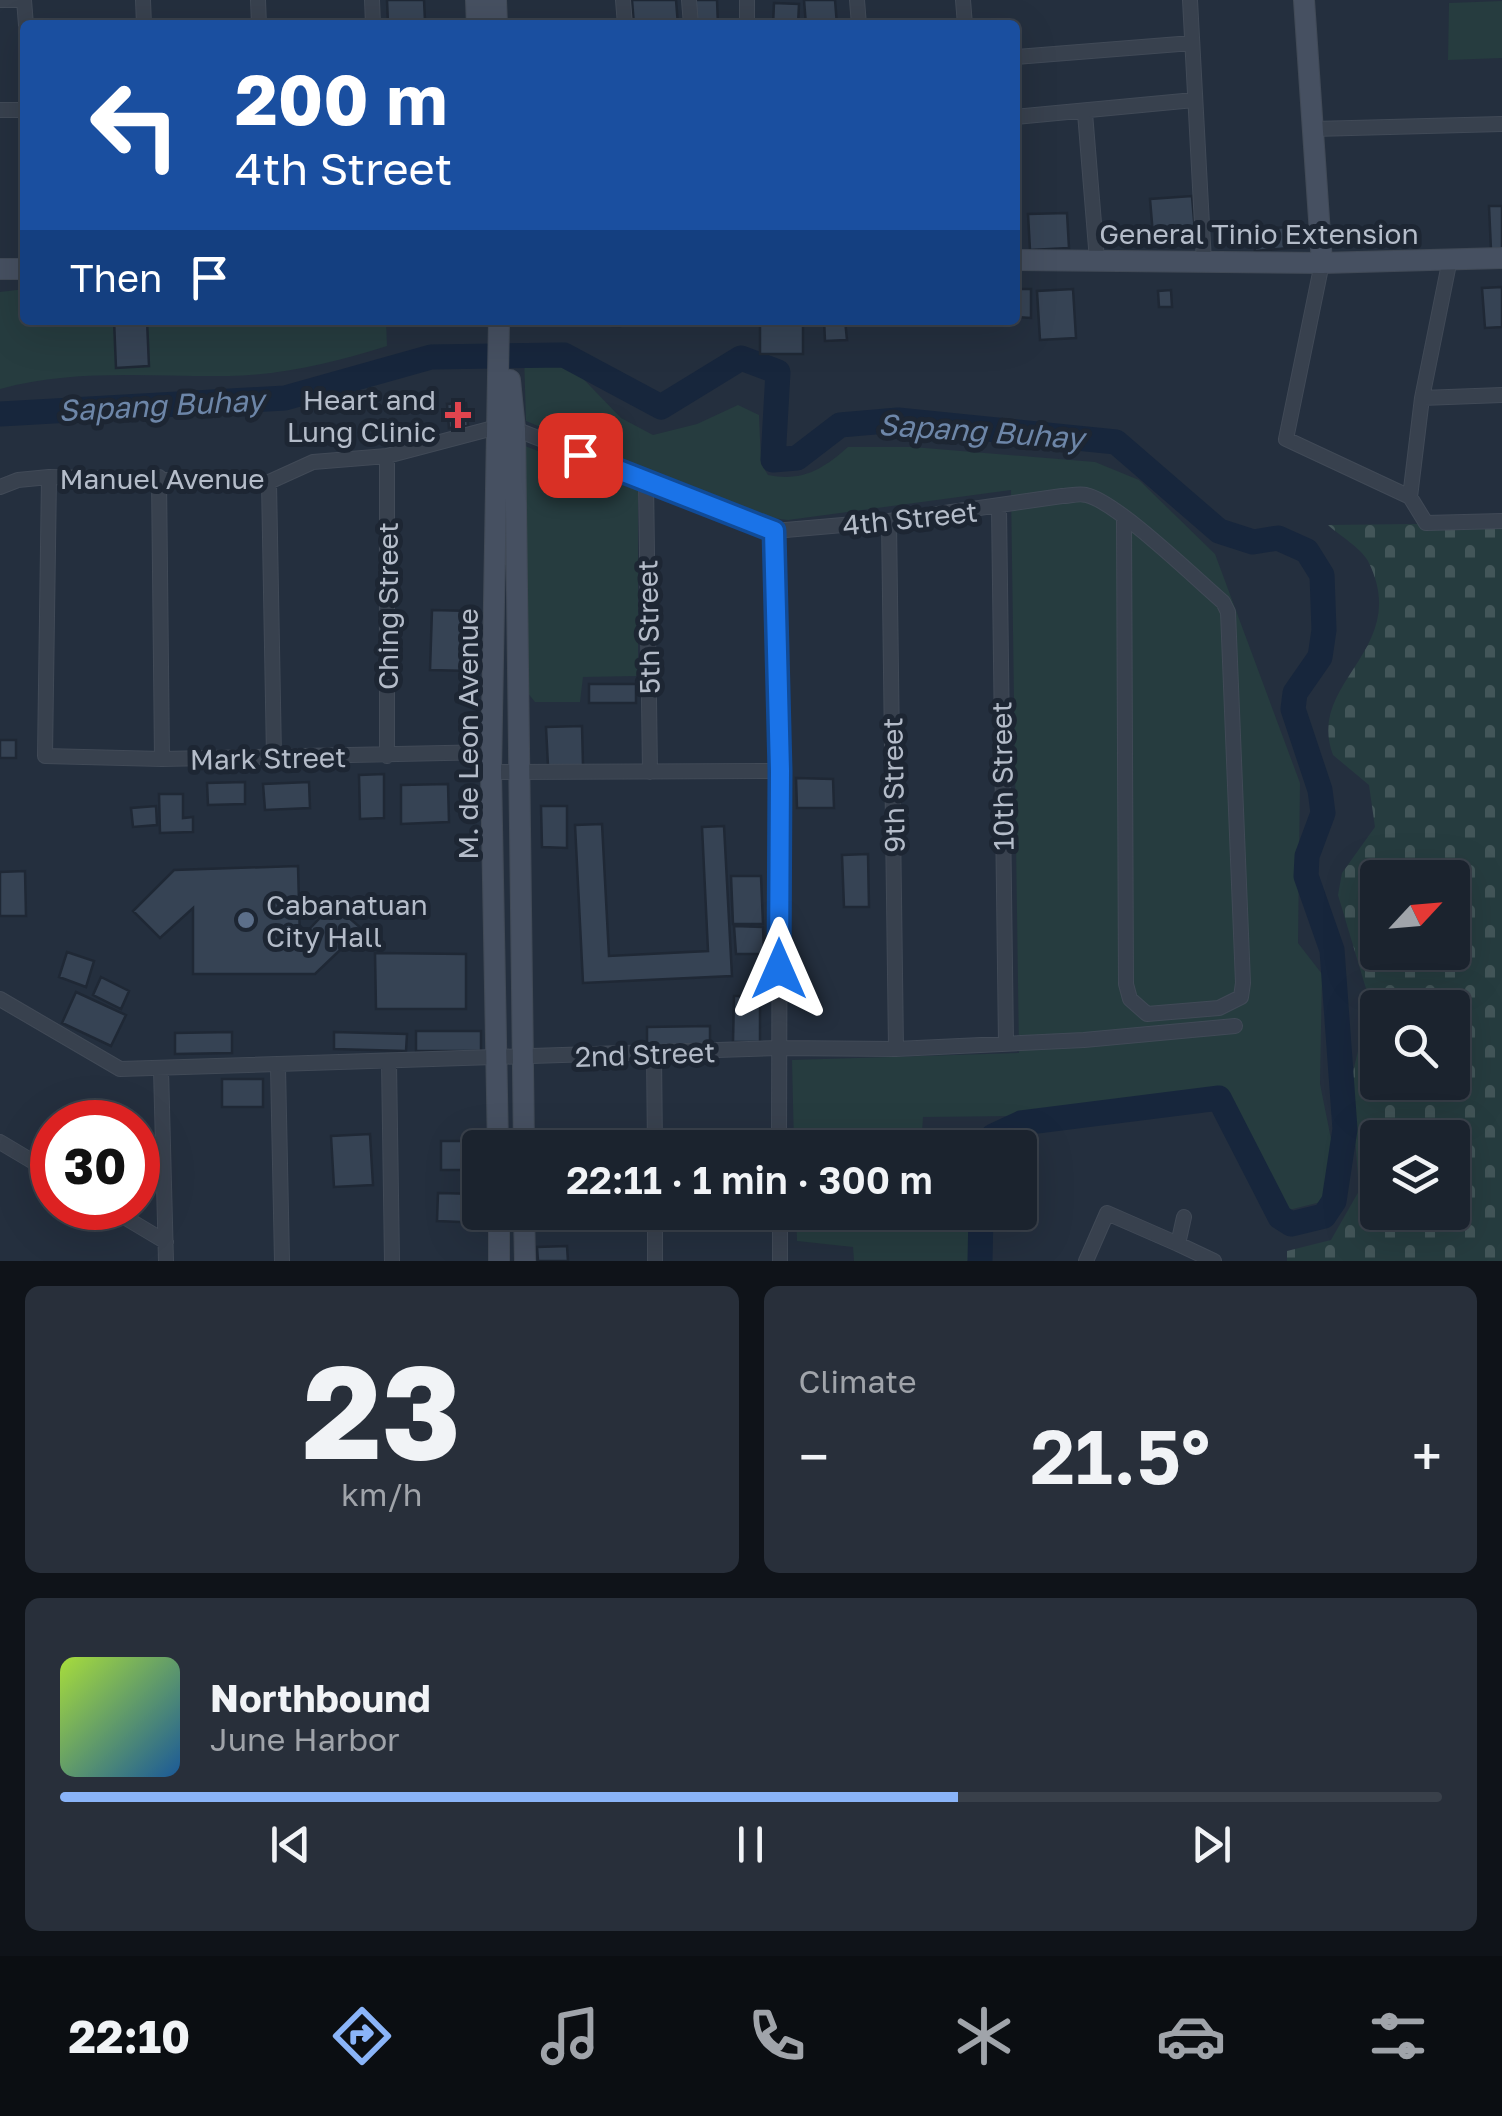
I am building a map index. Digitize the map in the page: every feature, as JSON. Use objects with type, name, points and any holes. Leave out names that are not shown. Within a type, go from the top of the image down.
[{"type":"main road","points":[[1304,0],[1322,263]]},
{"type":"main road","name":"General Tinio Extension","points":[[1020,260],[1322,263],[1502,258]]},
{"type":"main road","name":"M. de Leon Avenue","points":[[504,329],[520,773],[524,1130]]},
{"type":"main road","name":"M. de Leon Avenue","points":[[498,1130],[492,762],[506,428]]},
{"type":"main road","points":[[498,1230],[499,1261]]},
{"type":"main road","points":[[524,1230],[525,1261]]},
{"type":"street","points":[[0,0],[24,0]]},
{"type":"street","points":[[1190,0],[1204,262]]},
{"type":"street","points":[[1020,57],[1192,44]]},
{"type":"street","points":[[1020,117],[1194,100]]},
{"type":"street","points":[[1085,112],[1097,260]]},
{"type":"street","points":[[1314,129],[1502,124]]},
{"type":"street","points":[[1410,496],[1422,398],[1450,260]]},
{"type":"street","points":[[1322,263],[1286,439],[1410,496],[1426,523],[1502,521]]},
{"type":"street","points":[[1422,398],[1502,395]]},
{"type":"street","name":"Manuel Avenue","points":[[0,488],[18,480],[49,477],[269,482],[313,462],[387,456],[506,428]]},
{"type":"street","name":"4th Street","points":[[506,428],[774,531],[999,508],[1084,494],[1124,519],[1223,602],[1232,663],[1242,996],[1218,1008],[1147,1014],[1130,999],[1126,984],[1124,519]]},
{"type":"street","name":"Ching Street","points":[[387,456],[387,756]]},
{"type":"street","name":"Mark Street","points":[[49,477],[45,756],[387,756],[492,762],[520,773],[780,771]]},
{"type":"street","points":[[160,477],[162,759]]},
{"type":"street","name":"5th Street","points":[[646,481],[650,772]]},
{"type":"street","points":[[269,482],[274,757]]},
{"type":"street","name":"10th Street","points":[[999,508],[1006,1044]]},
{"type":"street","name":"9th Street","points":[[889,521],[896,1049]]},
{"type":"street","points":[[774,531],[780,771],[779,1130]]},
{"type":"street","name":"2nd Street","points":[[0,999],[120,1069],[278,1067],[779,1048],[896,1049],[1235,1026]]},
{"type":"street","points":[[654,1055],[654,1130]]},
{"type":"street","points":[[389,1062],[392,1261]]},
{"type":"street","points":[[278,1067],[282,1261]]},
{"type":"street","points":[[161,1069],[166,1261]]},
{"type":"street","points":[[0,1142],[30,1160]]},
{"type":"street","points":[[1086,1261],[1107,1213],[1214,1261]]},
{"type":"street","points":[[1178,1244],[1184,1217]]},
{"type":"street","points":[[146,1230],[166,1242]]},
{"type":"street","points":[[655,1230],[655,1261]]},
{"type":"street","points":[[780,1230],[780,1261]]},
{"type":"green space","points":[[1502,1],[1502,58],[1448,60],[1449,3]]},
{"type":"green space","points":[[20,290],[20,325],[386,325],[387,346],[270,373],[85,376],[0,389],[0,292]]},
{"type":"green space","points":[[524,355],[564,359],[621,418],[653,435],[697,424],[738,405],[759,415],[761,464],[768,475],[792,477],[812,472],[848,447],[913,447],[1095,462],[1139,480],[1215,554],[1300,783],[1298,943],[1322,974],[1320,1084],[1334,1154],[1321,1202],[1285,1211],[1225,1087],[1027,1116],[923,1117],[922,1130],[794,1130],[792,1060],[1019,1053],[1011,490],[788,520],[755,516],[526,421]]},
{"type":"green space","points":[[525,446],[638,489],[638,676],[583,677],[580,702],[535,702],[527,692]]},
{"type":"green space","points":[[1502,523],[1502,1261],[1287,1261],[1287,1251],[1331,1240],[1359,1191],[1351,1080],[1360,1043],[1360,1100],[1470,1100],[1470,990],[1366,990],[1360,970],[1470,970],[1470,860],[1360,860],[1360,969],[1338,895],[1342,873],[1375,827],[1369,785],[1333,755],[1328,729],[1333,706],[1378,618],[1378,592],[1368,561],[1328,525]]},
{"type":"green space","points":[[797,1230],[970,1230],[974,1256],[967,1261],[854,1261],[853,1247],[797,1241]]},
{"type":"building","points":[[387,0],[424,0],[425,20],[388,20]]},
{"type":"building","points":[[632,0],[676,0],[678,20],[634,20]]},
{"type":"building","points":[[694,0],[717,0],[718,20],[695,20]]},
{"type":"building","points":[[804,0],[835,0],[837,20],[806,20]]},
{"type":"building","points":[[774,3],[799,4],[798,20],[773,20]]},
{"type":"building","points":[[1192,196],[1196,244],[1154,247],[1150,199]]},
{"type":"building","points":[[1489,206],[1502,206],[1502,250],[1491,250]]},
{"type":"building","points":[[1067,213],[1069,248],[1030,250],[1028,214]]},
{"type":"building","points":[[1297,226],[1299,247],[1255,251],[1253,230]]},
{"type":"building","points":[[1502,287],[1502,327],[1485,328],[1482,288]]},
{"type":"building","points":[[1020,289],[1031,289],[1031,318],[1020,317]]},
{"type":"building","points":[[1073,289],[1076,338],[1040,340],[1037,291]]},
{"type":"building","points":[[1171,290],[1172,307],[1159,307],[1158,291]]},
{"type":"building","points":[[114,325],[147,325],[149,366],[116,368]]},
{"type":"building","points":[[760,325],[803,325],[803,354],[760,354]]},
{"type":"building","points":[[824,325],[846,325],[847,340],[825,341]]},
{"type":"building","name":"Heart and Lung Clinic","points":[[466,403],[468,426],[449,428],[447,404]]},
{"type":"building","points":[[432,610],[472,611],[470,671],[430,670]]},
{"type":"building","points":[[589,684],[636,684],[636,703],[589,703]]},
{"type":"building","points":[[582,726],[583,765],[548,766],[546,727]]},
{"type":"building","points":[[0,740],[16,740],[16,758],[0,758]]},
{"type":"building","points":[[384,774],[384,818],[360,819],[359,775]]},
{"type":"building","points":[[796,778],[833,779],[834,808],[797,808]]},
{"type":"building","points":[[245,782],[245,804],[208,805],[207,783]]},
{"type":"building","points":[[309,782],[310,808],[265,810],[263,784]]},
{"type":"building","points":[[448,784],[449,822],[401,824],[401,785]]},
{"type":"building","points":[[159,794],[183,794],[183,818],[193,817],[193,832],[160,833]]},
{"type":"building","points":[[156,806],[157,825],[133,827],[131,808]]},
{"type":"building","points":[[541,806],[567,806],[567,848],[542,847]]},
{"type":"building","points":[[602,824],[609,956],[708,951],[702,827],[724,826],[732,976],[583,983],[575,825]]},
{"type":"building","points":[[868,854],[869,907],[844,907],[842,855]]},
{"type":"building","name":"Cabanatuan City Hall","points":[[298,866],[300,939],[333,904],[362,929],[315,974],[193,974],[193,908],[160,938],[133,911],[174,870]]},
{"type":"building","points":[[25,871],[26,916],[0,916],[0,872]]},
{"type":"building","points":[[731,876],[761,876],[763,924],[733,924]]},
{"type":"building","points":[[734,926],[763,927],[764,954],[736,954]]},
{"type":"building","points":[[67,952],[94,961],[86,987],[59,977]]},
{"type":"building","points":[[375,953],[466,954],[466,1009],[376,1009]]},
{"type":"building","points":[[101,977],[129,991],[121,1009],[93,995]]},
{"type":"building","points":[[76,992],[126,1015],[111,1046],[62,1023]]},
{"type":"building","points":[[734,996],[760,996],[760,1042],[733,1042]]},
{"type":"building","points":[[710,1026],[710,1046],[647,1047],[647,1027]]},
{"type":"building","points":[[416,1031],[481,1031],[481,1051],[416,1051]]},
{"type":"building","points":[[232,1032],[232,1053],[175,1054],[175,1033]]},
{"type":"building","points":[[334,1032],[407,1034],[406,1051],[334,1049]]},
{"type":"building","points":[[222,1079],[263,1079],[263,1107],[222,1107]]},
{"type":"building","points":[[370,1134],[373,1185],[334,1187],[331,1136]]},
{"type":"building","points":[[441,1141],[462,1141],[462,1170],[441,1170]]},
{"type":"building","points":[[438,1193],[462,1194],[462,1222],[437,1221]]},
{"type":"building","points":[[567,1246],[568,1261],[538,1261],[537,1247]]},
{"type":"waterway","name":"Sapang Buhay","points":[[0,414],[285,398],[431,357],[564,355],[661,407],[741,358],[778,372],[773,460],[797,458],[840,425],[898,420],[1116,442],[1219,531],[1253,542],[1278,538],[1307,551],[1322,575],[1324,630],[1320,657],[1295,693],[1293,709],[1320,790],[1323,813],[1307,856],[1306,876],[1332,950],[1345,1129],[1334,1201],[1324,1216],[1291,1224],[1280,1217],[1219,1098],[1021,1123],[1006,1130]]},
{"type":"waterway","name":"Sapang Buhay","points":[[980,1261],[981,1230]]},
{"type":"place","name":"Heart and Lung Clinic","points":[[458,415]]},
{"type":"place","name":"Cabanatuan City Hall","points":[[246,920]]},
{"type":"route","points":[[580,455],[774,531],[780,771],[779,969]]}]
